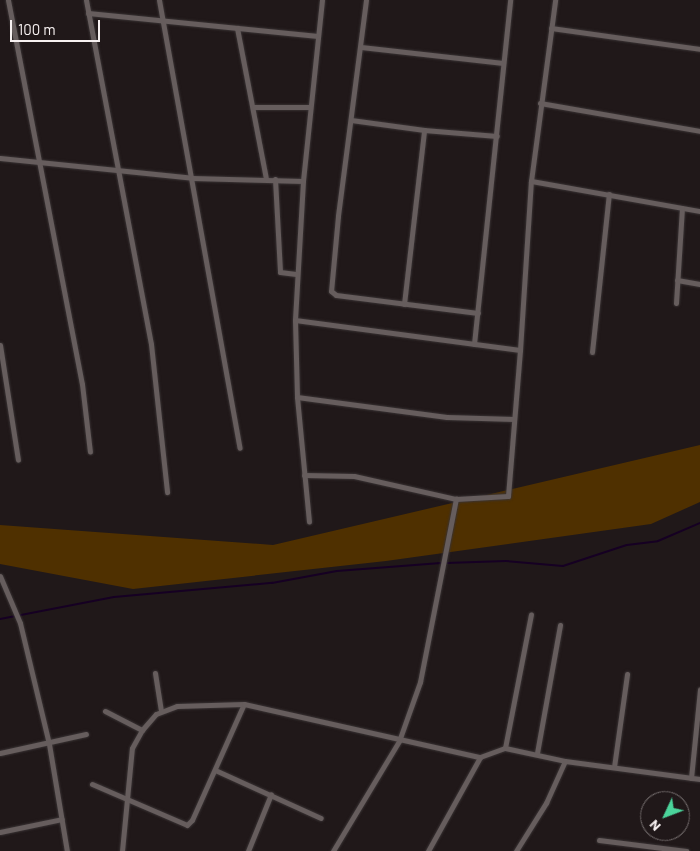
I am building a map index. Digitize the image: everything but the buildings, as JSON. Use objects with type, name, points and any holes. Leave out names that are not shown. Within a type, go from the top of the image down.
[{"type":"street","points":[[8,0],[82,384],[90,452]]},
{"type":"street","points":[[86,0],[151,344],[167,492]]},
{"type":"street","points":[[159,0],[160,21],[192,178],[240,448]]},
{"type":"street","points":[[309,521],[297,397],[296,274],[310,107],[322,0]]},
{"type":"street","points":[[366,0],[330,286],[336,295],[478,313]]},
{"type":"street","points":[[474,344],[510,0]]},
{"type":"street","points":[[304,475],[354,476],[456,499],[508,496],[531,181],[540,103],[556,0]]},
{"type":"street","points":[[88,13],[318,36]]},
{"type":"street","points":[[237,28],[254,108],[266,179]]},
{"type":"street","points":[[551,28],[700,50]]},
{"type":"street","points":[[361,47],[503,63]]},
{"type":"street","points":[[540,103],[700,130]]},
{"type":"street","points":[[254,108],[310,107]]},
{"type":"street","points":[[351,120],[424,130],[497,136]]},
{"type":"street","points":[[404,304],[424,130]]},
{"type":"street","points":[[0,158],[40,164],[192,178],[303,181]]},
{"type":"street","points":[[275,179],[280,272],[296,274]]},
{"type":"street","points":[[531,181],[700,211]]},
{"type":"street","points":[[592,352],[609,194]]},
{"type":"street","points":[[676,303],[682,208]]},
{"type":"street","points":[[677,280],[700,284]]},
{"type":"street","points":[[295,320],[520,350]]},
{"type":"street","points":[[0,345],[18,460]]},
{"type":"street","points":[[297,397],[447,417],[514,419]]},
{"type":"street","points":[[333,851],[399,741],[420,682],[436,612],[440,574],[456,499]]},
{"type":"street","points":[[0,576],[20,623],[49,744],[67,851]]},
{"type":"street","points":[[505,748],[531,614]]},
{"type":"street","points":[[537,754],[560,625]]},
{"type":"street","points":[[155,673],[161,710]]},
{"type":"street","points":[[614,767],[627,674]]},
{"type":"street","points":[[691,778],[700,689]]},
{"type":"street","points":[[122,851],[132,748],[142,730],[161,710],[194,704],[244,704],[399,741],[439,746],[480,757],[505,748],[565,761],[700,779]]},
{"type":"street","points":[[92,784],[126,801],[187,825],[192,820],[216,770],[244,704]]},
{"type":"street","points":[[105,710],[142,730]]},
{"type":"street","points":[[0,753],[49,744],[86,734]]},
{"type":"street","points":[[428,851],[480,757]]},
{"type":"street","points":[[516,851],[546,803],[565,761]]},
{"type":"street","points":[[216,770],[321,818]]},
{"type":"street","points":[[248,851],[271,794]]},
{"type":"street","points":[[0,832],[62,819]]},
{"type":"street","points":[[599,840],[686,851]]},
{"type":"street","points":[[636,851],[637,845]]},
{"type":"shaded area","points":[[700,445],[700,502],[651,524],[386,561],[133,589],[0,564],[0,525],[273,545]]},
{"type":"waterway","points":[[446,563],[506,561],[563,566],[627,545],[658,541],[700,523]]},
{"type":"waterway","points":[[0,619],[114,597],[272,583],[337,571],[441,563]]}]
